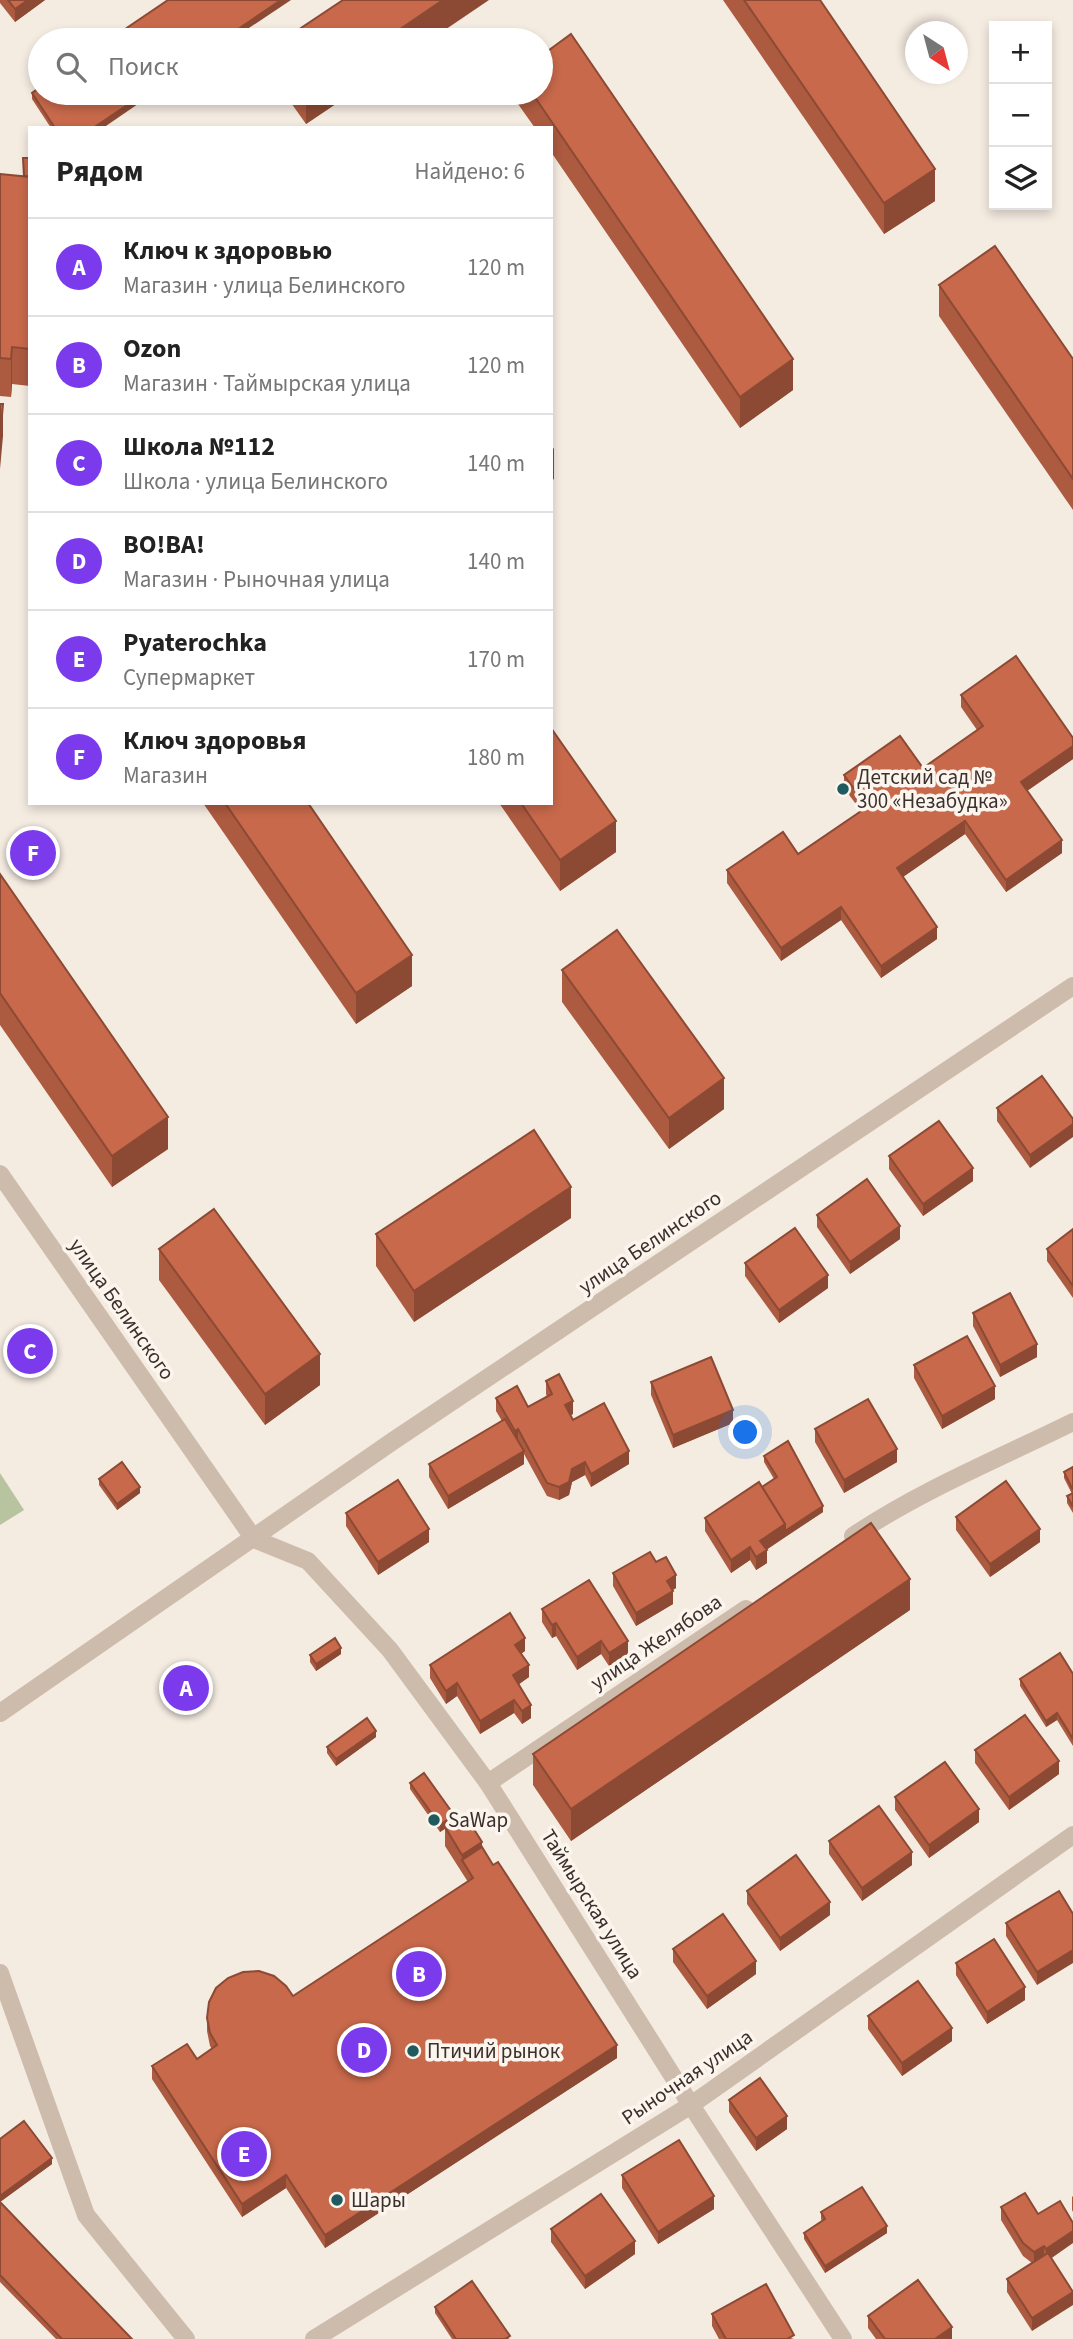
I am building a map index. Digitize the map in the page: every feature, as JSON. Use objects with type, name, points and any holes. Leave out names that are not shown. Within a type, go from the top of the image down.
[{"type":"street","name":"улица Белинского","points":[[0,1713],[393,1441],[1073,986]]},
{"type":"street","name":"улица Белинского","points":[[0,1174],[254,1539]]},
{"type":"street","points":[[844,1542],[890,1513],[1073,1422]]},
{"type":"street","name":"Таймырская улица","points":[[254,1539],[308,1561],[390,1650],[488,1783],[691,2105],[843,2339]]},
{"type":"street","name":"улица Желябова","points":[[488,1783],[764,1597]]},
{"type":"street","name":"Рыночная улица","points":[[314,2339],[691,2105],[1073,1835]]},
{"type":"street","points":[[0,1973],[86,2215],[186,2339]]},
{"type":"green space","points":[[0,1473],[24,1510],[0,1525]]},
{"type":"building","points":[[8,0],[28,0],[15,9]]},
{"type":"building","points":[[168,0],[281,0],[240,28],[127,28]]},
{"type":"building","points":[[343,0],[443,0],[402,28],[301,28]]},
{"type":"building","points":[[744,0],[820,0],[935,169],[884,203]]},
{"type":"building","points":[[571,34],[793,359],[740,397],[540,105],[553,105],[553,47]]},
{"type":"building","points":[[40,105],[127,105],[96,126],[54,126]]},
{"type":"building","points":[[23,158],[28,158],[28,177],[24,176]]},
{"type":"building","points":[[0,174],[28,177],[28,349],[12,347],[11,359],[0,358]]},
{"type":"building","points":[[995,246],[1073,359],[1073,479],[939,285]]},
{"type":"building","points":[[0,404],[3,404],[0,438]]},
{"type":"building","points":[[1016,656],[1073,738],[1073,746],[1021,782],[1062,840],[1006,880],[965,821],[897,868],[937,927],[881,966],[841,907],[781,948],[727,870],[783,832],[798,854],[867,807],[844,775],[900,736],[923,768],[983,726],[961,695]]},
{"type":"building","points":[[553,731],[616,821],[560,860],[522,805],[553,805]]},
{"type":"building","points":[[226,805],[309,805],[412,955],[356,993]]},
{"type":"building","points":[[0,874],[168,1117],[112,1156],[0,993]]},
{"type":"building","points":[[617,930],[724,1078],[669,1118],[562,970]]},
{"type":"building","points":[[1042,1076],[1073,1119],[1073,1124],[1030,1155],[997,1108]]},
{"type":"building","points":[[939,1121],[973,1168],[923,1204],[889,1156]]},
{"type":"building","points":[[534,1130],[571,1187],[414,1291],[376,1234]]},
{"type":"building","points":[[867,1179],[900,1226],[850,1262],[817,1215]]},
{"type":"building","points":[[214,1209],[320,1354],[265,1394],[159,1249]]},
{"type":"building","points":[[795,1228],[828,1275],[779,1310],[745,1263]]},
{"type":"building","points":[[1073,1229],[1073,1286],[1047,1249]]},
{"type":"building","points":[[1010,1293],[1037,1344],[1000,1365],[973,1313]]},
{"type":"building","points":[[967,1336],[995,1386],[942,1416],[914,1365]]},
{"type":"building","points":[[711,1357],[733,1410],[673,1435],[651,1382]]},
{"type":"building","points":[[559,1374],[573,1401],[565,1405],[573,1420],[604,1403],[629,1451],[591,1474],[585,1462],[572,1469],[569,1482],[559,1487],[547,1483],[518,1429],[515,1431],[496,1398],[517,1386],[528,1407],[552,1394],[546,1381]]},
{"type":"building","points":[[868,1399],[897,1449],[844,1480],[815,1429]]},
{"type":"building","points":[[505,1419],[524,1451],[448,1496],[429,1464]]},
{"type":"building","points":[[788,1441],[823,1506],[785,1531],[785,1524],[762,1487],[777,1477],[764,1456]]},
{"type":"building","points":[[122,1462],[140,1487],[117,1504],[99,1479]]},
{"type":"building","points":[[1073,1467],[1073,1490],[1064,1472]]},
{"type":"building","points":[[398,1480],[429,1529],[378,1562],[346,1513]]},
{"type":"building","points":[[1006,1481],[1040,1529],[990,1564],[956,1517]]},
{"type":"building","points":[[759,1482],[785,1524],[760,1541],[767,1550],[756,1557],[750,1547],[731,1560],[705,1518]]},
{"type":"building","points":[[1073,1493],[1073,1507],[1067,1496]]},
{"type":"building","points":[[871,1523],[910,1579],[571,1809],[533,1754]]},
{"type":"building","points":[[650,1552],[656,1562],[666,1557],[676,1575],[667,1581],[673,1591],[636,1613],[613,1573]]},
{"type":"building","points":[[589,1580],[628,1641],[609,1653],[601,1641],[577,1657],[556,1623],[552,1625],[542,1609]]},
{"type":"building","points":[[510,1613],[525,1638],[515,1645],[529,1665],[513,1675],[531,1705],[522,1711],[514,1700],[480,1721],[457,1683],[446,1691],[430,1665]]},
{"type":"building","points":[[335,1638],[341,1648],[316,1664],[310,1655]]},
{"type":"building","points":[[1060,1653],[1073,1674],[1073,1739],[1057,1713],[1046,1721],[1020,1679]]},
{"type":"building","points":[[1025,1715],[1059,1761],[1009,1797],[975,1750]]},
{"type":"building","points":[[367,1718],[376,1731],[336,1759],[327,1747]]},
{"type":"building","points":[[945,1762],[979,1809],[929,1845],[895,1797]]},
{"type":"building","points":[[424,1773],[454,1815],[440,1825],[410,1783]]},
{"type":"building","points":[[879,1806],[912,1852],[862,1888],[829,1841]]},
{"type":"building","points":[[465,1815],[482,1842],[462,1855],[445,1827]]},
{"type":"building","name":"Птичий рынок","points":[[482,1847],[493,1865],[498,1862],[617,2045],[325,2235],[286,2175],[242,2204],[152,2066],[187,2044],[197,2059],[217,2045],[210,2033],[207,2018],[209,2002],[216,1988],[228,1978],[243,1972],[259,1971],[274,1976],[293,1996],[473,1878],[462,1860]]},
{"type":"building","points":[[796,1855],[830,1902],[780,1938],[747,1891]]},
{"type":"building","points":[[1059,1891],[1073,1914],[1073,1950],[1037,1972],[1006,1923]]},
{"type":"building","points":[[723,1914],[756,1961],[707,1996],[673,1949]]},
{"type":"building","points":[[994,1939],[1025,1987],[987,2012],[956,1963]]},
{"type":"building","points":[[918,1981],[952,2028],[902,2063],[868,2016]]},
{"type":"building","points":[[760,2078],[787,2116],[756,2138],[729,2100]]},
{"type":"building","points":[[24,2121],[52,2158],[0,2196],[0,2139]]},
{"type":"building","points":[[679,2140],[714,2196],[658,2232],[622,2175]]},
{"type":"building","points":[[862,2187],[887,2226],[825,2266],[804,2233],[825,2219],[821,2212]]},
{"type":"building","points":[[1025,2193],[1038,2214],[1060,2201],[1073,2223],[1073,2231],[1046,2249],[1044,2246],[1034,2252],[1023,2243],[1001,2207]]},
{"type":"building","points":[[601,2194],[635,2241],[585,2276],[551,2229]]},
{"type":"building","points":[[0,2202],[132,2339],[62,2339],[0,2275]]},
{"type":"building","points":[[1048,2253],[1073,2292],[1032,2318],[1007,2279]]},
{"type":"building","points":[[918,2280],[952,2327],[935,2339],[885,2339],[868,2316]]},
{"type":"building","points":[[472,2281],[510,2336],[505,2339],[456,2339],[435,2307]]},
{"type":"building","points":[[766,2284],[794,2335],[787,2339],[726,2339],[712,2314]]},
{"type":"place","name":"Детский сад № 300 «Незабудка»","points":[[843,789]]},
{"type":"place","name":"Ключ здоровья","points":[[33,853]]},
{"type":"place","name":"Школа №112","points":[[30,1351]]},
{"type":"place","name":"Ключ к здоровью","points":[[186,1688]]},
{"type":"place","name":"SaWap","points":[[434,1820]]},
{"type":"place","name":"Ozon","points":[[419,1974]]},
{"type":"place","name":"ВО!ВА!","points":[[364,2050]]},
{"type":"place","name":"Птичий рынок","points":[[413,2051]]},
{"type":"place","name":"Pyaterochka","points":[[244,2154]]},
{"type":"place","name":"Шары","points":[[337,2200]]}]
